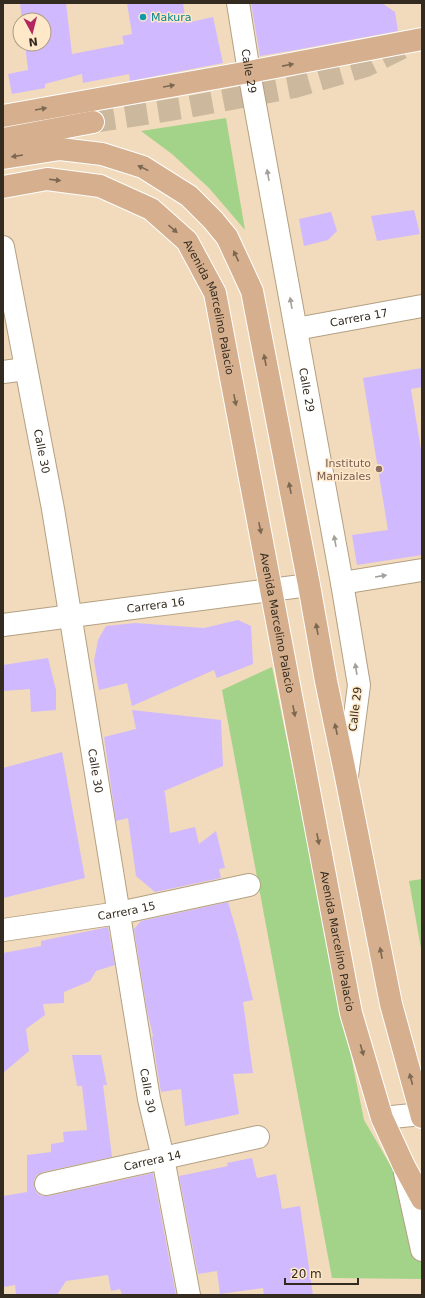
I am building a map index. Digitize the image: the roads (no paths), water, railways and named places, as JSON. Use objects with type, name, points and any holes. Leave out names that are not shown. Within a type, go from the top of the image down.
[{"type":"main road","points":[[3,116],[422,39]]},
{"type":"main road","points":[[3,139],[93,122]]},
{"type":"main road","points":[[3,158],[60,149],[102,154],[143,167],[189,196],[213,220],[227,237],[252,291],[326,681],[391,1004],[422,1115]]},
{"type":"main road","name":"Avenida Marcelino Palacio","points":[[3,187],[47,179],[100,186],[151,209],[186,241],[215,293],[351,1013],[382,1118],[404,1166],[422,1199]]},
{"type":"street","name":"Calle 29","points":[[238,3],[249,72],[342,583],[359,685],[346,777]]},
{"type":"street","name":"Calle 30","points":[[3,247],[52,509],[149,1099],[163,1158],[189,1295]]},
{"type":"street","name":"Carrera 17","points":[[296,330],[422,306]]},
{"type":"street","points":[[3,372],[26,369]]},
{"type":"street","points":[[342,583],[422,570]]},
{"type":"street","name":"Carrera 16","points":[[3,625],[309,585]]},
{"type":"street","name":"Carrera 15","points":[[3,930],[119,913],[249,885]]},
{"type":"street","points":[[382,1118],[422,1115]]},
{"type":"street","name":"Carrera 14","points":[[46,1184],[258,1137]]},
{"type":"street","points":[[404,1166],[422,1250]]},
{"type":"tunnel","points":[[93,122],[183,108],[295,87],[366,66],[408,45]]},
{"type":"place","name":"Makura","points":[[143,17]]},
{"type":"place","name":"Instituto Manizales","points":[[379,469]]}]
